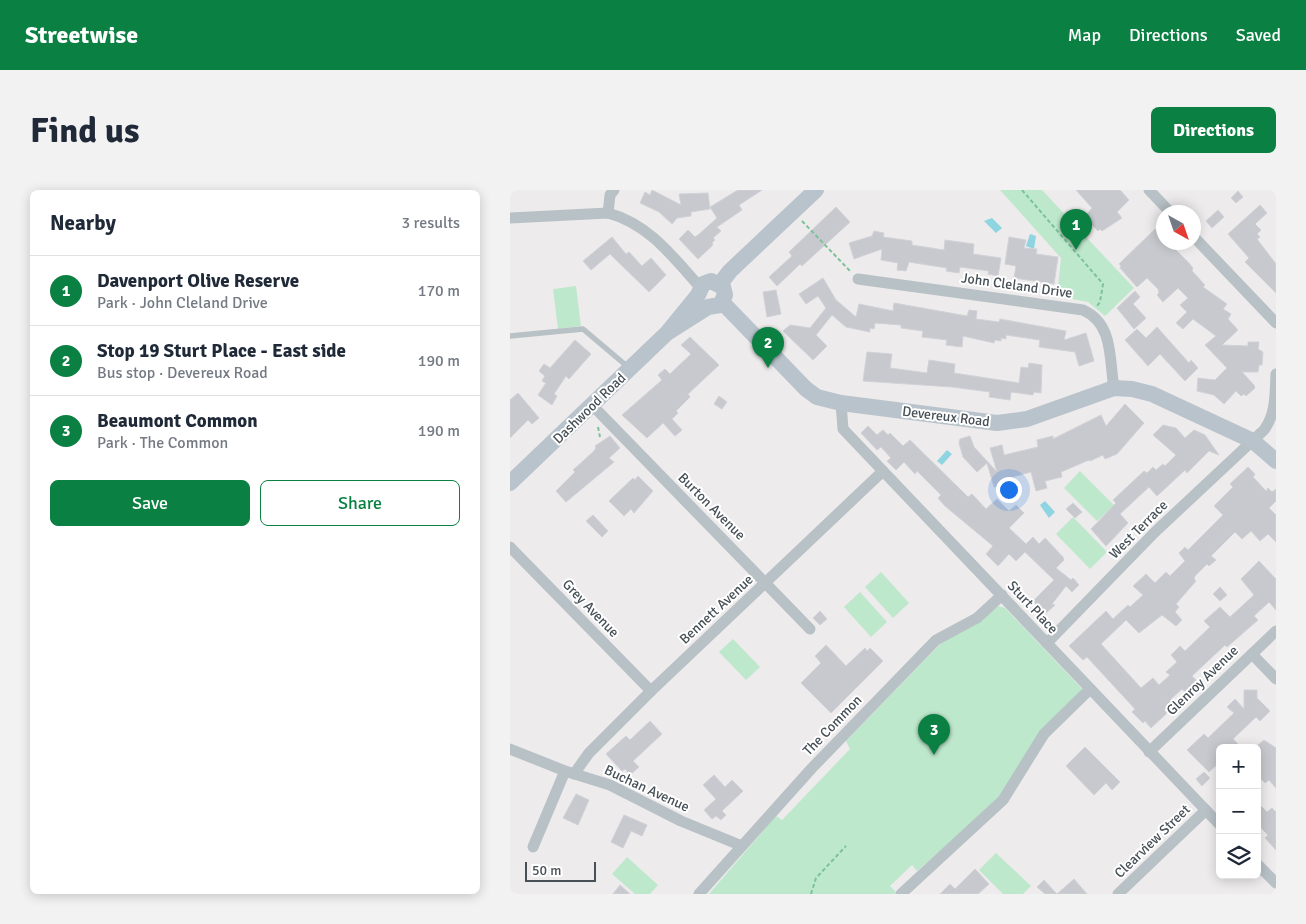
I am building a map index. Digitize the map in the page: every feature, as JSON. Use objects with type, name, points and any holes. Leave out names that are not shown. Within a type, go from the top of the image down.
[{"type":"street","points":[[608,213],[610,195],[614,190]]},
{"type":"street","points":[[707,298],[711,281],[720,284],[730,271],[816,190]]},
{"type":"street","points":[[1149,190],[1163,205]]},
{"type":"street","points":[[510,218],[608,213],[622,216],[654,237],[682,264],[707,298]]},
{"type":"street","points":[[1201,244],[1276,323]]},
{"type":"street","name":"John Cleland Drive","points":[[858,279],[1071,307],[1091,313]]},
{"type":"street","name":"Dashwood Road","points":[[510,483],[667,333],[707,298]]},
{"type":"street","name":"Devereux Road","points":[[707,298],[817,397],[841,403],[997,423],[1027,418],[1114,388],[1152,394],[1253,441],[1276,461]]},
{"type":"street","points":[[1091,313],[1104,326],[1109,342],[1114,388]]},
{"type":"street","name":"West Terrace","points":[[1047,643],[1155,532],[1253,441],[1272,420],[1276,374]]},
{"type":"street","name":"Sturt Place","points":[[841,403],[843,429],[1216,821]]},
{"type":"street","name":"Burton Avenue","points":[[592,405],[810,629]]},
{"type":"street","name":"Bennett Avenue","points":[[533,847],[569,773],[651,691],[883,471]]},
{"type":"street","name":"Grey Avenue","points":[[510,547],[651,691]]},
{"type":"street","name":"The Common","points":[[699,894],[812,768],[936,640],[977,618],[1002,595]]},
{"type":"street","name":"Glenroy Avenue","points":[[1149,752],[1276,631]]},
{"type":"street","points":[[1252,654],[1276,679]]},
{"type":"street","points":[[901,894],[1003,800],[1044,734],[1090,689]]},
{"type":"street","name":"Buchan Avenue","points":[[510,749],[569,773],[610,785],[681,821],[742,846]]},
{"type":"street","name":"Clearview Street","points":[[1118,894],[1206,810]]},
{"type":"street","points":[[1261,868],[1276,883]]},
{"type":"lane","points":[[510,336],[583,328],[630,369]]},
{"type":"path","points":[[1022,190],[1103,284],[1100,302],[1091,313]]},
{"type":"path","points":[[793,212],[858,279]]},
{"type":"path","points":[[811,894],[816,878],[846,846]]},
{"type":"green space","points":[[1000,190],[1042,190],[1134,288],[1105,316],[1088,302],[1057,296],[1061,258]]},
{"type":"green space","points":[[576,286],[581,326],[558,329],[553,289]]},
{"type":"green space","points":[[1080,471],[1114,505],[1097,521],[1064,488]]},
{"type":"green space","points":[[1073,517],[1107,552],[1090,569],[1056,534]]},
{"type":"green space","points":[[881,572],[909,603],[893,618],[865,587]]},
{"type":"green space","points":[[860,592],[887,622],[871,637],[844,607]]},
{"type":"green space","points":[[998,606],[1005,608],[1085,692],[989,809],[917,871],[912,865],[890,886],[896,892],[894,894],[709,894],[776,816],[782,820],[850,749],[846,741],[940,644],[949,637],[959,634]]},
{"type":"green space","points":[[733,639],[760,667],[746,680],[719,652]]},
{"type":"green space","points":[[996,853],[1031,886],[1023,894],[1003,894],[979,870]]},
{"type":"green space","points":[[627,857],[658,885],[650,894],[635,894],[612,874]]},
{"type":"water","points":[[992,218],[1002,228],[996,233],[984,221]]},
{"type":"water","points":[[1030,234],[1036,236],[1034,249],[1026,246]]},
{"type":"water","points":[[947,450],[952,454],[942,465],[937,461]]},
{"type":"water","points":[[1045,501],[1055,512],[1049,518],[1040,505]]},
{"type":"building","points":[[652,190],[681,205],[679,194],[708,193],[710,209],[691,212],[691,216],[677,218],[672,224],[659,212],[640,203],[645,192],[650,195]]},
{"type":"building","points":[[738,190],[762,190],[739,205],[742,210],[717,227],[721,231],[713,238],[715,240],[712,243],[713,245],[698,259],[679,239],[688,230],[695,237],[698,235],[717,218],[710,207]]},
{"type":"building","points":[[1076,190],[1120,190],[1129,200],[1117,212],[1122,218],[1102,231],[1100,229],[1098,231],[1086,219],[1088,217],[1086,215],[1092,208]]},
{"type":"building","points":[[1238,191],[1243,197],[1236,203],[1231,198]]},
{"type":"building","points":[[1260,205],[1267,213],[1255,224],[1261,230],[1257,234],[1260,237],[1257,239],[1276,264],[1276,293],[1245,262],[1249,258],[1228,234]]},
{"type":"building","points":[[836,207],[850,222],[777,286],[769,277],[792,256],[789,252]]},
{"type":"building","points":[[1218,210],[1224,217],[1212,228],[1206,221]]},
{"type":"building","points":[[1155,229],[1156,250],[1176,250],[1193,268],[1192,271],[1205,285],[1203,287],[1227,304],[1223,309],[1231,314],[1228,319],[1238,330],[1222,345],[1248,346],[1248,342],[1259,342],[1258,349],[1263,352],[1262,365],[1259,365],[1258,372],[1242,372],[1255,388],[1246,396],[1244,394],[1241,396],[1236,391],[1224,404],[1214,395],[1197,391],[1198,378],[1215,380],[1227,368],[1205,345],[1216,336],[1193,319],[1183,329],[1176,323],[1187,312],[1180,305],[1188,298],[1178,288],[1163,302],[1157,295],[1159,293],[1158,289],[1147,278],[1137,287],[1120,268],[1119,264]]},
{"type":"building","points":[[874,231],[884,233],[883,237],[912,241],[912,245],[944,250],[945,240],[974,244],[973,254],[1001,258],[998,276],[988,274],[989,271],[960,267],[959,273],[946,271],[947,268],[909,262],[906,271],[897,270],[898,263],[881,260],[882,249],[854,259],[849,243],[872,236]]},
{"type":"building","points":[[612,237],[626,254],[629,252],[642,266],[651,258],[666,275],[649,292],[610,254],[591,270],[583,261]]},
{"type":"building","points":[[1009,237],[1026,240],[1024,248],[1037,249],[1036,254],[1058,257],[1054,284],[1014,278],[1016,266],[1005,264]]},
{"type":"building","points":[[823,278],[836,300],[856,317],[859,304],[893,311],[894,303],[967,316],[969,310],[977,311],[976,319],[999,322],[1000,319],[1066,331],[1064,340],[1086,333],[1094,361],[1079,366],[1075,352],[1039,347],[1040,340],[1006,335],[1006,339],[1001,338],[1001,341],[995,340],[994,343],[963,336],[962,347],[946,345],[947,340],[922,337],[923,331],[901,328],[901,325],[875,323],[874,329],[870,328],[870,332],[846,327],[832,315],[816,335],[827,346],[813,360],[783,331],[790,325],[810,328],[826,308],[818,296],[806,304],[799,294]]},
{"type":"building","points":[[776,290],[781,314],[767,317],[763,292]]},
{"type":"building","points":[[1135,291],[1140,297],[1133,304],[1146,318],[1134,329],[1117,308]]},
{"type":"building","points":[[1157,327],[1189,363],[1191,360],[1198,368],[1185,381],[1160,354],[1148,366],[1125,340],[1137,329],[1146,338]]},
{"type":"building","points":[[690,337],[719,365],[688,394],[690,397],[676,411],[678,413],[672,419],[682,430],[675,436],[663,423],[647,438],[622,415],[662,380],[658,375],[665,369],[670,374],[691,354],[681,345]]},
{"type":"building","points":[[575,340],[591,354],[569,379],[566,376],[554,394],[557,396],[552,405],[538,395],[546,383],[542,381],[545,376],[539,371],[544,364],[550,368]]},
{"type":"building","points":[[867,352],[892,354],[890,368],[927,373],[929,360],[955,364],[954,373],[1019,383],[1021,367],[1028,368],[1029,363],[1042,365],[1041,393],[1034,392],[1033,395],[1011,392],[1010,400],[989,397],[990,392],[952,387],[863,381]]},
{"type":"building","points":[[518,393],[539,418],[532,424],[528,420],[510,438],[510,400]]},
{"type":"building","points":[[719,396],[727,402],[722,409],[714,404]]},
{"type":"building","points":[[1125,404],[1144,423],[1117,454],[1105,459],[1103,455],[1061,472],[1062,477],[1045,481],[1047,488],[1036,491],[1031,472],[1009,478],[1010,484],[994,487],[987,463],[977,472],[963,457],[959,443],[960,439],[970,436],[974,447],[997,472],[990,448],[1002,445],[1004,455],[1038,447],[1037,440],[1053,436],[1053,439],[1101,415],[1106,426]]},
{"type":"building","points":[[1163,425],[1176,428],[1185,438],[1194,430],[1205,435],[1219,455],[1209,451],[1187,473],[1185,470],[1157,496],[1149,487],[1120,514],[1128,523],[1106,546],[1091,529],[1116,503],[1113,500],[1144,471],[1147,473],[1153,467],[1156,470],[1163,464],[1165,466],[1176,455],[1153,435]]},
{"type":"building","points":[[868,426],[877,435],[883,430],[888,435],[890,433],[903,446],[910,440],[968,497],[972,494],[986,509],[997,499],[1009,511],[1016,505],[1024,513],[1009,528],[1026,544],[1033,537],[1039,544],[1045,538],[1063,557],[1064,560],[1056,568],[1071,580],[1073,578],[1079,585],[1072,592],[1066,586],[1052,604],[1055,605],[1044,615],[1033,601],[1054,580],[1025,552],[1016,561],[1009,554],[998,566],[986,554],[993,546],[945,506],[938,498],[941,495],[917,471],[915,474],[904,462],[896,470],[887,461],[891,458],[881,447],[877,450],[861,433]]},
{"type":"building","points":[[610,436],[620,448],[609,458],[614,462],[566,502],[556,491],[575,472],[573,470],[593,452],[596,448],[595,446]]},
{"type":"building","points":[[1248,467],[1255,474],[1253,477],[1266,491],[1268,488],[1272,492],[1276,489],[1276,501],[1269,508],[1276,515],[1276,542],[1268,534],[1260,541],[1251,531],[1242,539],[1235,532],[1211,556],[1216,560],[1209,566],[1207,564],[1195,576],[1194,579],[1196,581],[1176,604],[1179,607],[1175,612],[1182,620],[1176,626],[1162,615],[1139,633],[1126,620],[1101,644],[1141,688],[1153,678],[1159,685],[1170,675],[1166,672],[1177,662],[1171,655],[1180,646],[1185,651],[1210,627],[1204,621],[1220,607],[1230,617],[1254,595],[1241,579],[1259,561],[1276,579],[1276,610],[1269,602],[1254,616],[1258,620],[1227,647],[1225,645],[1192,676],[1197,681],[1185,692],[1182,689],[1171,699],[1173,702],[1164,710],[1167,713],[1151,728],[1132,712],[1135,709],[1087,657],[1083,660],[1069,646],[1106,611],[1113,619],[1128,605],[1130,607],[1143,595],[1133,586],[1146,574],[1155,583],[1166,572],[1170,576],[1185,561],[1179,553],[1185,547],[1188,550],[1223,515],[1214,506],[1233,487],[1230,484]]},
{"type":"building","points":[[638,476],[653,491],[634,513],[631,509],[624,516],[609,501],[633,478],[635,480]]},
{"type":"building","points":[[1073,503],[1082,512],[1075,518],[1066,509]]},
{"type":"building","points":[[593,515],[608,531],[602,537],[586,521]]},
{"type":"building","points":[[1220,587],[1227,595],[1220,601],[1213,594]]},
{"type":"building","points":[[820,611],[827,619],[820,625],[813,618]]},
{"type":"building","points":[[826,645],[846,666],[865,648],[867,651],[870,648],[883,661],[831,713],[801,683],[821,663],[815,656]]},
{"type":"building","points":[[1244,690],[1257,690],[1257,698],[1270,711],[1260,721],[1256,717],[1233,739],[1238,744],[1216,744],[1216,766],[1209,772],[1187,750],[1204,734],[1208,738],[1234,713],[1227,707],[1235,699],[1244,709]]},
{"type":"building","points":[[650,721],[662,734],[633,761],[639,767],[630,775],[625,769],[622,771],[606,754],[626,736],[630,740]]},
{"type":"building","points":[[1264,740],[1276,748],[1276,788],[1269,780],[1265,783],[1261,779],[1261,744],[1259,744]]},
{"type":"building","points":[[1085,747],[1120,782],[1112,790],[1106,783],[1094,795],[1066,766]]},
{"type":"building","points":[[1204,772],[1210,778],[1202,786],[1196,779]]},
{"type":"building","points":[[714,775],[725,787],[732,780],[743,791],[722,811],[726,815],[721,820],[716,816],[712,819],[704,810],[716,799],[703,785]]},
{"type":"building","points":[[576,794],[589,800],[578,825],[563,818]]},
{"type":"building","points":[[1261,806],[1267,812],[1272,808],[1276,812],[1276,850],[1265,838],[1268,835],[1261,828]]},
{"type":"building","points":[[624,815],[647,825],[642,836],[631,831],[623,848],[611,842]]},
{"type":"building","points":[[975,869],[989,884],[978,894],[940,894],[950,884],[955,889]]},
{"type":"building","points":[[1074,879],[1087,894],[1057,894]]},
{"type":"building","points":[[1044,880],[1057,894],[1045,894],[1037,887]]},
{"type":"building","points":[[620,885],[630,894],[613,894]]},
{"type":"place","name":"Davenport Olive Reserve","points":[[1076,250]]},
{"type":"place","name":"Stop 19 Sturt Place - East side","points":[[768,368]]},
{"type":"place","name":"Beaumont Common","points":[[934,755]]}]
